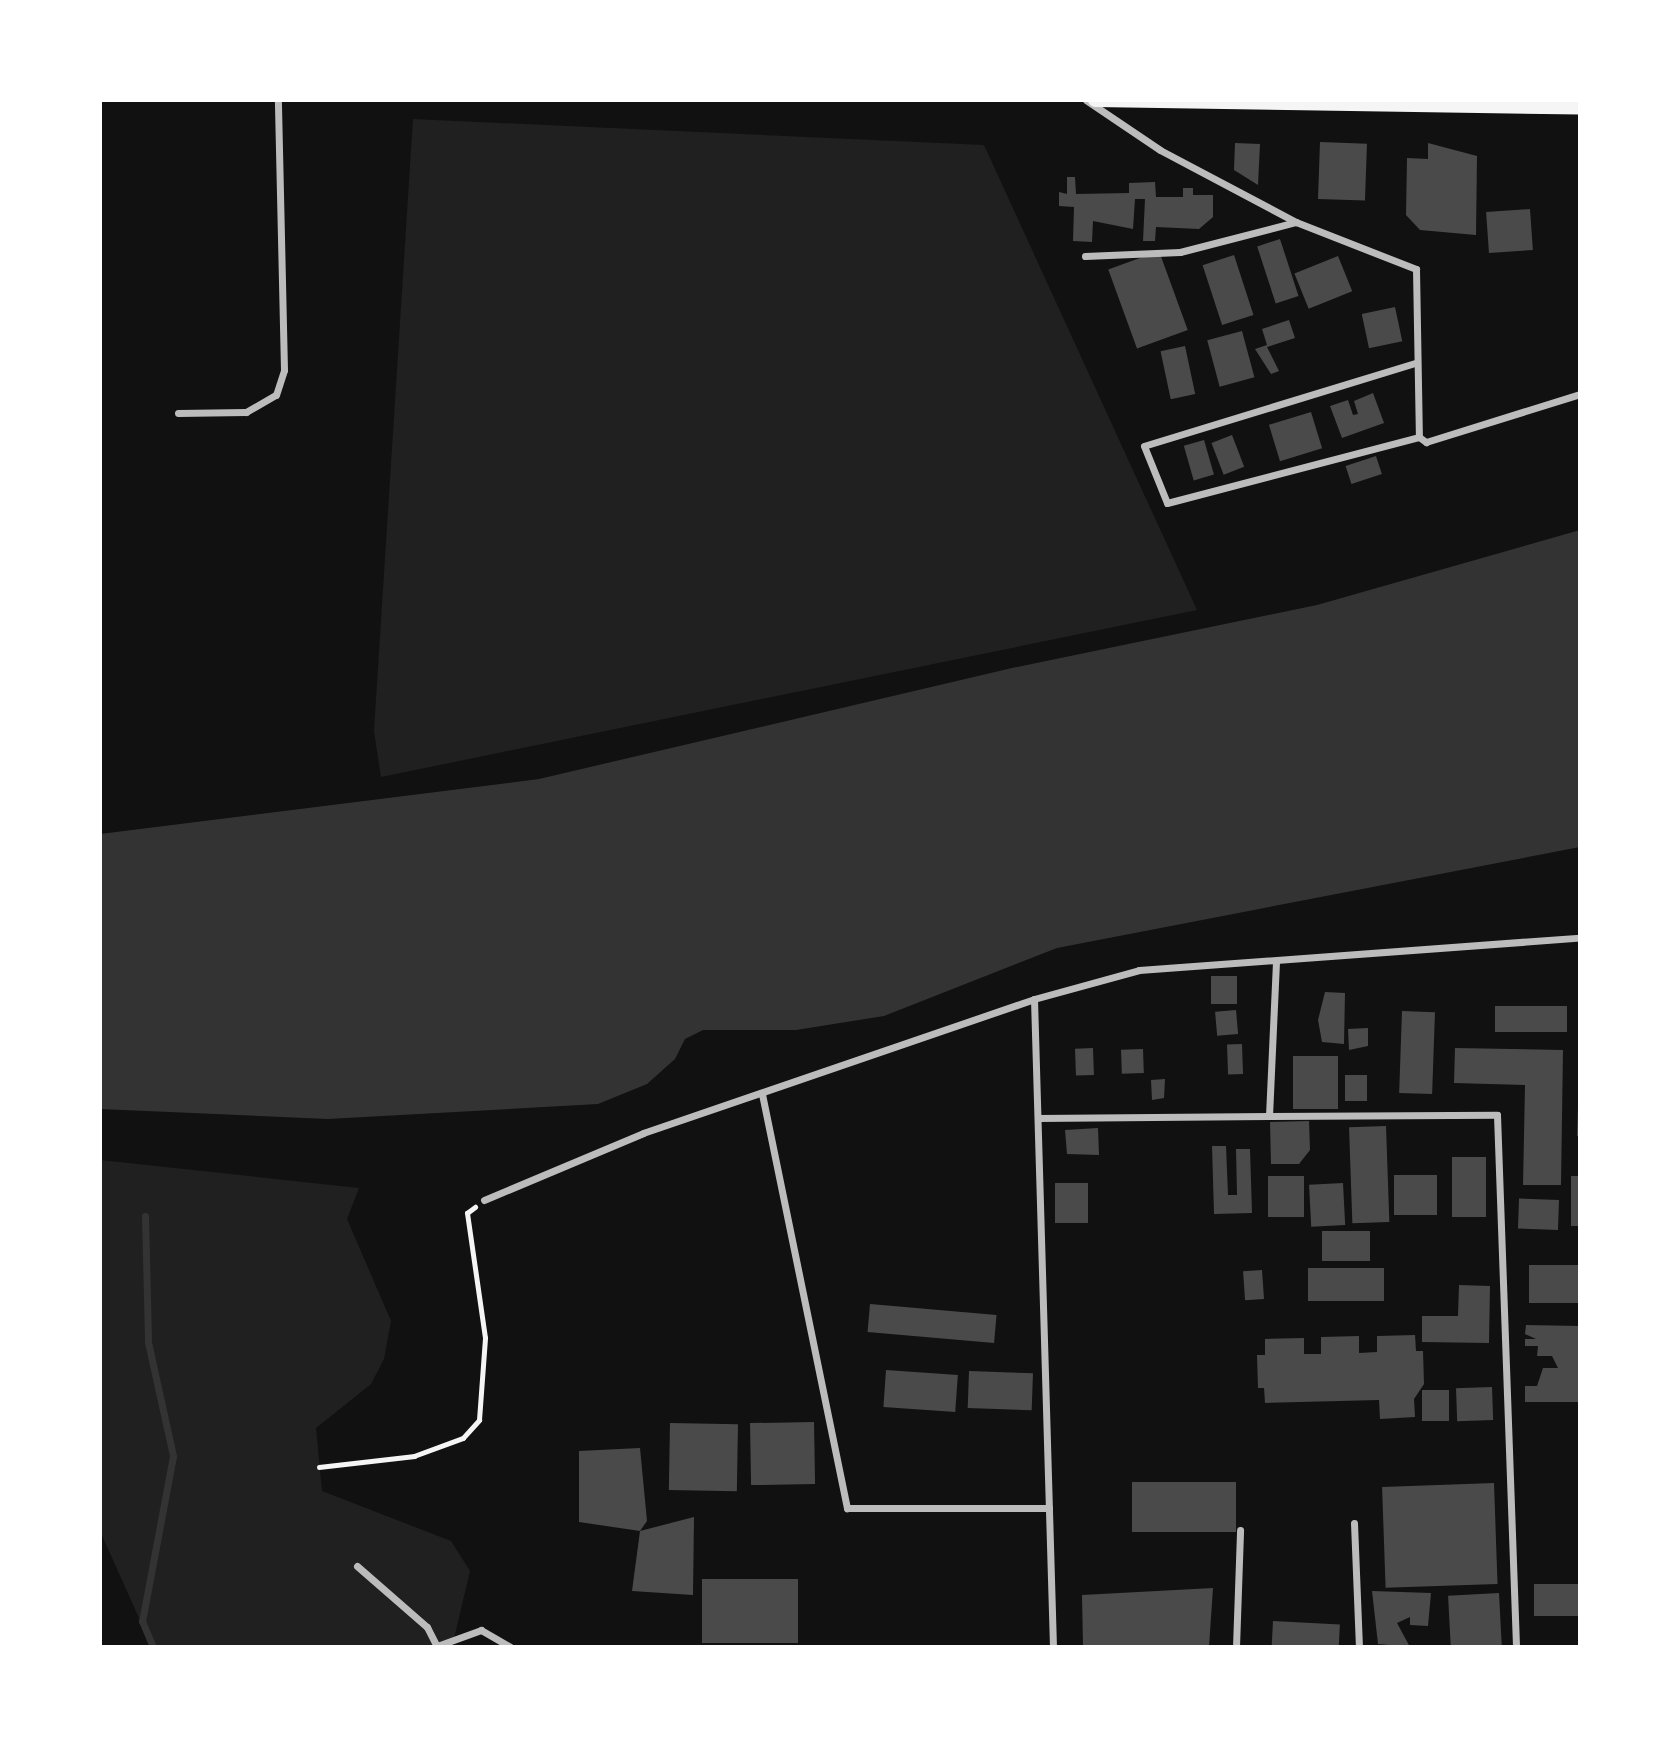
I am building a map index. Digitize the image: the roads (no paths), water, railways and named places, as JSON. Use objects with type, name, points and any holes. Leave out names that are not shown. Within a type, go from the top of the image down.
[{"type":"main road","points":[[1095,100],[1580,108]]},
{"type":"street","points":[[178,413],[246,412],[276,395],[284,370],[278,100]]},
{"type":"street","points":[[1086,100],[1160,150],[1296,222],[1416,269],[1415,363],[1419,437]]},
{"type":"street","points":[[1085,257],[1180,252],[1296,222]]},
{"type":"street","points":[[1415,363],[1144,446],[1167,503],[1419,437],[1445,441],[1580,394]]},
{"type":"street","points":[[484,1200],[643,1133],[1034,999],[1139,970],[1580,938]]},
{"type":"street","points":[[1269,1116],[1276,962]]},
{"type":"street","points":[[1034,999],[1053,1647]]},
{"type":"street","points":[[762,1094],[847,1508],[1049,1508]]},
{"type":"street","points":[[1038,1118],[1497,1115],[1516,1647]]},
{"type":"street","points":[[1354,1523],[1359,1647]]},
{"type":"street","points":[[1236,1647],[1240,1530]]},
{"type":"street","points":[[357,1566],[399,1599],[437,1646],[481,1630],[510,1647]]},
{"type":"waterway","points":[[145,1216],[148,1342],[173,1456],[142,1621],[153,1647]]}]
